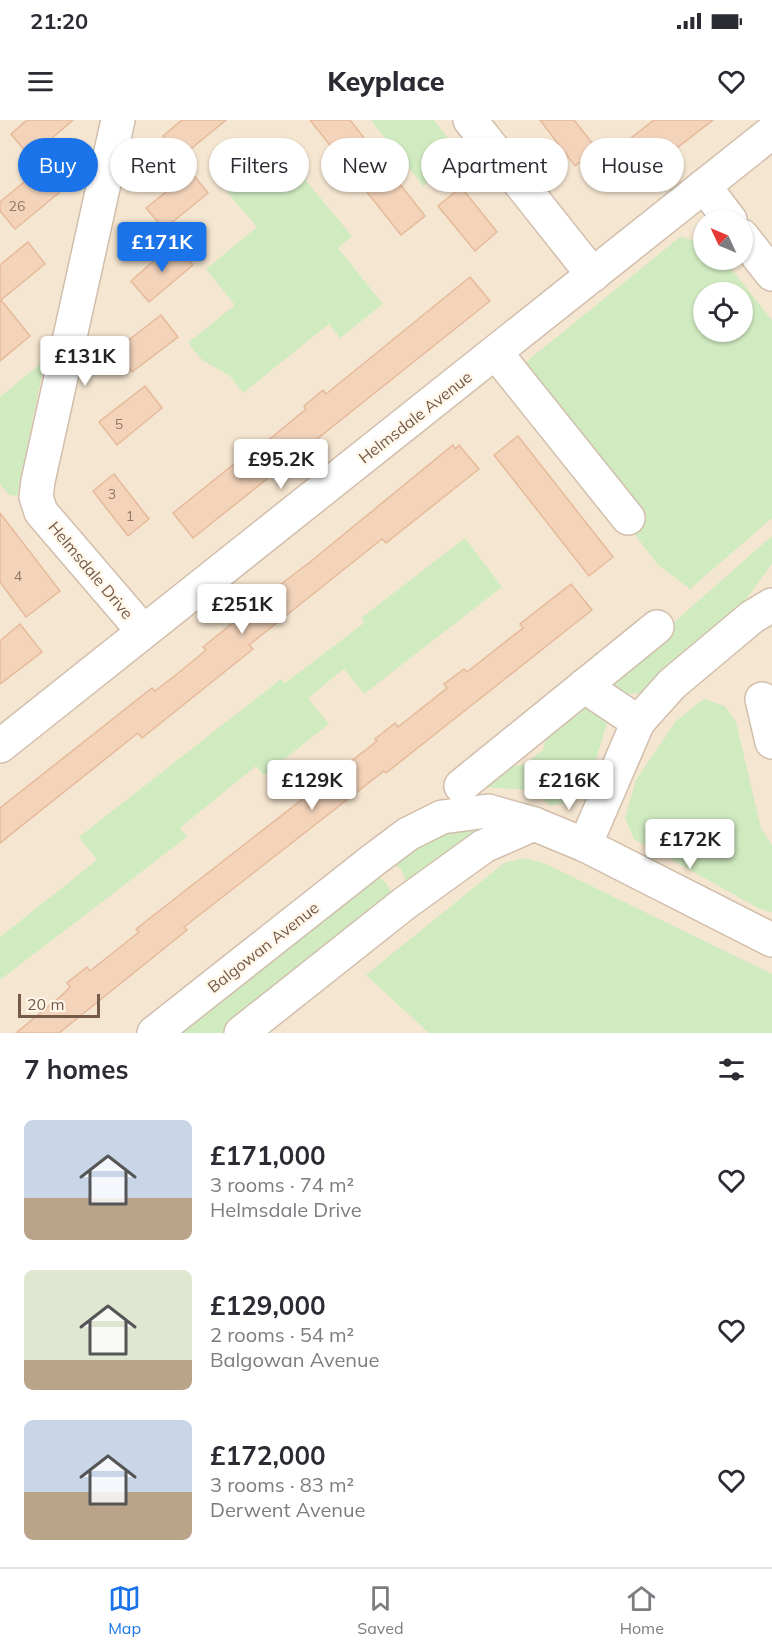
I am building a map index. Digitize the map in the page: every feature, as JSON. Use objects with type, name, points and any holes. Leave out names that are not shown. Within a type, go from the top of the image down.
[{"type":"street","name":"Helmsdale Drive","points":[[118,120],[36,497],[41,512],[143,632]]},
{"type":"street","points":[[470,120],[593,275]]},
{"type":"street","name":"Helmsdale Avenue","points":[[0,746],[772,132]]},
{"type":"street","points":[[704,186],[722,210]]},
{"type":"street","points":[[753,250],[772,274]]},
{"type":"street","points":[[496,353],[628,518]]},
{"type":"street","points":[[585,845],[638,722],[672,684],[762,611],[772,586]]},
{"type":"street","points":[[461,786],[657,627]]},
{"type":"street","points":[[584,686],[638,722]]},
{"type":"street","points":[[762,699],[772,742]]},
{"type":"street","name":"Balgowan Avenue","points":[[154,1033],[408,834],[442,817],[488,810],[585,845],[772,940]]},
{"type":"street","points":[[241,1033],[405,903],[484,846],[534,825]]},
{"type":"street","points":[[372,861],[393,875],[405,903]]},
{"type":"shaded area","points":[[0,120],[772,120],[772,1033],[0,1033]]},
{"type":"green space","points":[[371,120],[434,120],[448,138],[421,138],[421,183],[409,168],[409,138],[385,138]]},
{"type":"green space","points":[[309,184],[352,236],[338,248],[383,304],[340,338],[329,324],[243,393],[230,376],[202,360],[188,343],[235,305],[206,269],[257,227],[227,192],[309,192]]},
{"type":"green space","points":[[680,237],[693,240],[693,270],[732,270],[742,282],[693,282],[693,342],[753,342],[753,296],[772,320],[772,518],[690,589],[658,565],[627,524],[521,366]]},
{"type":"green space","points":[[45,360],[17,496],[9,495],[0,484],[0,397]]},
{"type":"green space","points":[[772,536],[772,564],[740,607],[640,693],[625,694],[615,687],[613,676]]},
{"type":"green space","points":[[465,538],[502,587],[364,694],[344,669],[308,698],[329,724],[264,775],[256,766],[180,828],[187,837],[0,980],[0,937],[97,860],[79,837],[281,679],[285,683],[364,623],[361,618]]},
{"type":"green space","points":[[704,699],[725,706],[736,722],[761,828],[772,845],[772,912],[760,909],[634,839],[625,818],[636,780],[676,721]]},
{"type":"green space","points":[[580,705],[595,707],[608,720],[588,786],[572,801],[550,806],[535,790],[478,787],[504,766],[523,765],[543,750],[548,731]]},
{"type":"green space","points":[[499,821],[409,888],[401,869],[386,859],[422,833]]},
{"type":"green space","points":[[523,858],[544,863],[772,974],[772,1033],[429,1033],[366,975],[504,863]]},
{"type":"green space","points":[[368,875],[384,881],[392,896],[229,1033],[169,1033]]},
{"type":"building","points":[[27,120],[73,120],[52,138],[18,138],[18,142],[11,134]]},
{"type":"building","points":[[182,120],[226,120],[197,144],[197,138],[165,138],[163,136]]},
{"type":"building","points":[[310,120],[350,120],[364,138],[324,138]]},
{"type":"building","points":[[540,120],[574,120],[588,138],[580,138],[580,162],[575,166],[568,157],[568,138],[554,138]]},
{"type":"building","points":[[654,120],[713,120],[684,142],[684,138],[631,138]]},
{"type":"building","points":[[197,179],[208,193],[164,229],[146,208],[166,192],[197,192]]},
{"type":"building","points":[[18,187],[18,192],[60,192],[15,229],[0,211],[0,202]]},
{"type":"building","points":[[367,192],[406,192],[425,216],[401,235]]},
{"type":"building","points":[[455,192],[465,192],[497,232],[475,251],[438,206]]},
{"type":"building","points":[[28,242],[45,264],[1,300],[30,336],[0,361],[0,265]]},
{"type":"building","points":[[174,243],[193,265],[149,302],[131,281]]},
{"type":"building","points":[[470,277],[490,301],[193,538],[173,513],[234,464],[236,467],[306,409],[304,406],[323,390],[326,394]]},
{"type":"building","points":[[161,315],[178,337],[132,372],[116,350]]},
{"type":"building","points":[[145,386],[162,408],[117,445],[99,422]]},
{"type":"building","points":[[518,436],[613,557],[589,576],[494,455]]},
{"type":"building","points":[[453,445],[455,449],[459,445],[479,469],[386,543],[382,539],[249,645],[253,649],[142,738],[138,733],[0,843],[0,808],[152,688],[155,691],[182,670],[206,650],[203,647]]},
{"type":"building","points":[[114,474],[149,519],[128,536],[93,491]]},
{"type":"building","points":[[0,513],[60,591],[26,617],[0,582]]},
{"type":"building","points":[[571,584],[592,610],[386,773],[384,771],[184,927],[187,930],[59,1033],[16,1033],[61,996],[70,987],[67,983],[87,967],[90,971],[139,932],[136,929],[377,741],[375,739],[395,723],[398,727],[447,688],[444,684],[464,669],[467,672],[523,628],[520,624]]},
{"type":"building","points":[[20,624],[42,652],[0,684],[0,641]]}]
